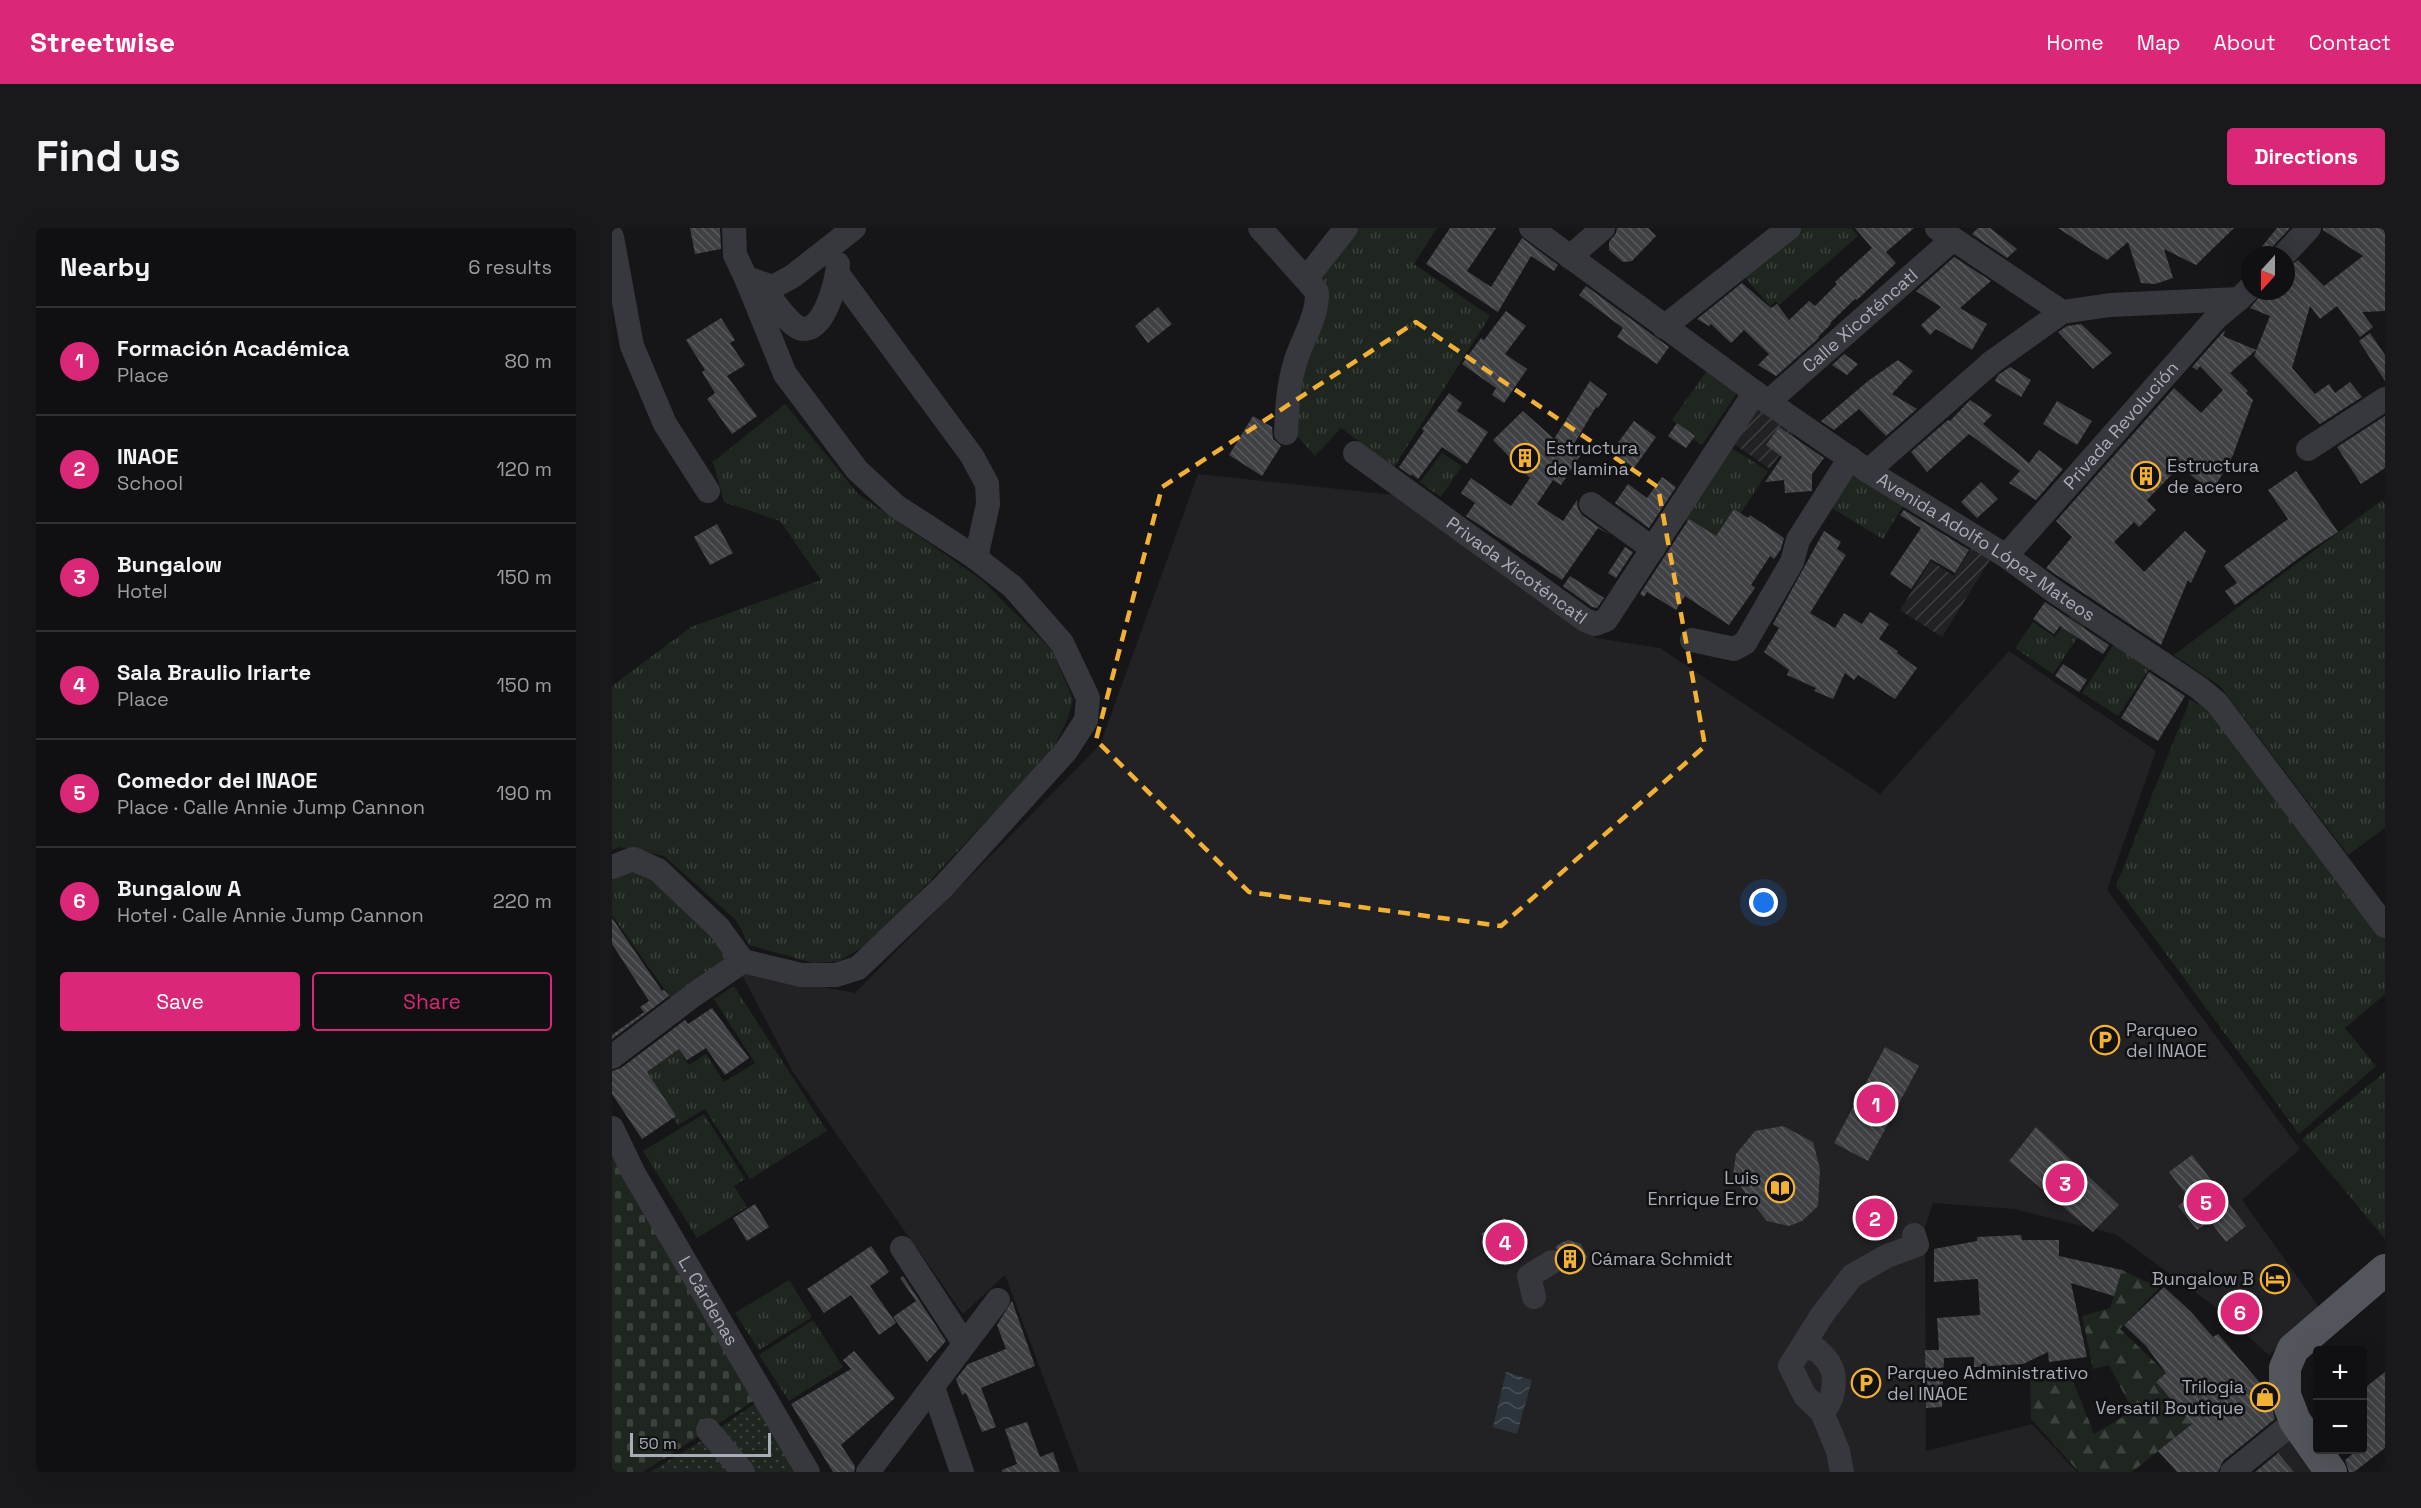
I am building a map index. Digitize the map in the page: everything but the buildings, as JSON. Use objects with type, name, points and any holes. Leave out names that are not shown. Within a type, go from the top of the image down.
[{"type":"main road","points":[[2329,1471],[2290,1408],[2284,1368],[2293,1349],[2385,1270]]},
{"type":"street","points":[[734,228],[735,255],[753,281],[794,325],[803,328],[815,325],[827,310],[847,233]]},
{"type":"street","points":[[1260,228],[1317,292],[1317,305],[1288,386],[1286,433]]},
{"type":"street","points":[[1306,279],[1346,228]]},
{"type":"street","name":"Avenida Adolfo López Mateos","points":[[1531,228],[1761,397],[1859,464],[2006,556],[2199,688],[2217,704],[2385,926]]},
{"type":"street","points":[[1570,257],[1603,228]]},
{"type":"street","points":[[1664,327],[1789,228]]},
{"type":"street","points":[[2292,246],[2309,228]]},
{"type":"street","points":[[753,281],[773,287],[793,276],[847,233]]},
{"type":"street","points":[[1945,234],[2062,312]]},
{"type":"street","name":"Calle Xicoténcatl","points":[[1761,397],[1945,234]]},
{"type":"street","points":[[612,237],[632,346],[664,424],[708,491]]},
{"type":"street","points":[[837,274],[972,456],[987,484],[988,504],[976,558]]},
{"type":"street","points":[[612,867],[633,859],[658,870],[719,928],[743,961],[801,975],[836,975],[858,968],[944,886],[1066,751],[1086,720],[1088,698],[1062,643],[1013,587],[976,558],[896,506],[857,470],[785,374],[753,281]]},
{"type":"street","points":[[1692,640],[1734,648],[1744,643],[1792,562],[1798,540],[1859,464],[1992,362],[2062,312],[2110,305],[2241,293]]},
{"type":"street","name":"Privada Revolución","points":[[2006,556],[2135,413],[2216,318],[2241,296]]},
{"type":"street","name":"Privada Xicoténcatl","points":[[1355,453],[1586,620],[1595,624],[1606,620],[1653,549],[1761,397]]},
{"type":"street","points":[[2308,449],[2385,399]]},
{"type":"street","points":[[1591,504],[1653,549]]},
{"type":"street","points":[[612,1057],[743,961]]},
{"type":"street","name":"L. Cárdenas","points":[[612,1128],[633,1172],[808,1472]]},
{"type":"street","points":[[1842,1472],[1838,1451],[1822,1412],[1805,1396],[1790,1366],[1834,1297],[1852,1276],[1887,1256],[1917,1245],[1914,1235]]},
{"type":"street","points":[[902,1248],[964,1343]]},
{"type":"street","points":[[1534,1297],[1529,1276],[1552,1262]]},
{"type":"street","points":[[868,1472],[998,1300]]},
{"type":"street","points":[[1802,1347],[1816,1349],[1830,1364],[1834,1389],[1822,1412]]},
{"type":"street","points":[[933,1387],[962,1472]]},
{"type":"street","points":[[2232,1472],[2290,1408]]},
{"type":"street","points":[[708,1430],[743,1472]]},
{"type":"highlighted area","points":[[1416,322],[1658,487],[1705,746],[1501,926],[1249,892],[1096,740],[1162,487]]},
{"type":"shaded area","points":[[1759,402],[1798,428],[1770,469],[1731,442]]},
{"type":"shaded area","points":[[1198,474],[1395,495],[1596,638],[1660,648],[1880,794],[2009,651],[2156,751],[2107,890],[2300,1149],[2242,1200],[2321,1310],[2269,1355],[2214,1306],[2115,1234],[2014,1209],[1933,1203],[1925,1227],[1926,1451],[2032,1424],[2077,1472],[1079,1472],[1005,1275],[963,1314],[793,1072],[740,971],[855,993],[1100,745]]},
{"type":"shaded area","points":[[1975,543],[1993,555],[1942,637],[1900,610],[1931,561],[1954,576]]},
{"type":"shaded area","points":[[2295,1421],[2326,1472],[2294,1472],[2268,1443]]},
{"type":"green space","points":[[1355,228],[1437,228],[1414,264],[1490,316],[1394,467],[1341,428],[1315,456],[1291,429],[1311,278]]},
{"type":"green space","points":[[1797,228],[1851,228],[1858,236],[1779,305],[1776,301],[1770,306],[1743,275]]},
{"type":"green space","points":[[1711,365],[1741,387],[1702,445],[1693,439],[1695,436],[1672,420]]},
{"type":"green space","points":[[785,404],[858,494],[982,580],[1052,650],[1073,699],[1068,718],[1053,750],[874,940],[839,961],[813,963],[749,945],[736,920],[664,856],[620,847],[612,850],[612,686],[691,627],[821,580],[780,521],[724,502],[713,462]]},
{"type":"green space","points":[[1727,445],[1768,471],[1741,513],[1734,509],[1714,539],[1681,517]]},
{"type":"green space","points":[[1442,453],[1462,466],[1441,497],[1420,482]]},
{"type":"green space","points":[[1850,463],[1908,498],[1883,539],[1825,504]]},
{"type":"green space","points":[[2382,500],[2385,504],[2385,828],[2348,855],[2220,686],[2174,655]]},
{"type":"green space","points":[[2072,612],[2088,622],[2053,674],[2015,648],[2033,622],[2055,637]]},
{"type":"green space","points":[[2116,641],[2152,665],[2118,716],[2082,693]]},
{"type":"green space","points":[[2190,700],[2215,713],[2385,935],[2385,994],[2345,1028],[2376,1066],[2299,1134],[2116,886]]},
{"type":"green space","points":[[634,863],[657,874],[734,960],[674,1003],[612,915],[612,872]]},
{"type":"green space","points":[[734,986],[827,1131],[750,1179],[705,1109],[678,1125],[645,1074],[679,1049],[689,1065],[706,1054],[724,1082],[755,1063],[714,999]]},
{"type":"green space","points":[[2385,1072],[2385,1239],[2302,1139]]},
{"type":"green space","points":[[704,1114],[745,1179],[734,1186],[747,1207],[697,1238],[643,1151]]},
{"type":"green space","points":[[612,1155],[761,1396],[643,1472],[613,1472],[612,1470]]},
{"type":"green space","points":[[2122,1270],[2159,1288],[2120,1329],[2166,1373],[2156,1383],[2192,1424],[2132,1472],[2079,1472],[2031,1419],[2030,1372],[2067,1366],[2094,1434],[2133,1411],[2109,1365],[2093,1369],[2082,1316],[2110,1308]]},
{"type":"green space","points":[[789,1280],[812,1317],[759,1350],[735,1313]]},
{"type":"green space","points":[[813,1320],[843,1367],[789,1401],[759,1355]]},
{"type":"green space","points":[[763,1398],[804,1472],[751,1472],[715,1431]]},
{"type":"green space","points":[[706,1438],[736,1472],[650,1472]]},
{"type":"water","points":[[1506,1372],[1532,1380],[1517,1434],[1493,1427]]},
{"type":"place","name":"Estructura de lamina","points":[[1525,458]]},
{"type":"place","name":"Estructura de acero","points":[[2146,476]]},
{"type":"place","name":"Parqueo del INAOE","points":[[2105,1040]]},
{"type":"place","name":"Formación Académica","points":[[1876,1104]]},
{"type":"place","name":"Bungalow","points":[[2065,1183]]},
{"type":"place","name":"Luis Enrrique Erro","points":[[1780,1188]]},
{"type":"place","name":"Comedor del INAOE","points":[[2206,1202]]},
{"type":"place","name":"INAOE","points":[[1875,1218]]},
{"type":"place","name":"Sala Braulio Iriarte","points":[[1505,1242]]},
{"type":"place","name":"Cámara Schmidt","points":[[1570,1259]]},
{"type":"place","name":"Bungalow B","points":[[2275,1279]]},
{"type":"place","name":"Bungalow A","points":[[2240,1312]]},
{"type":"place","name":"Parqueo Administrativo del INAOE","points":[[1866,1383]]},
{"type":"place","name":"Trilogia Versatil Boutique","points":[[2265,1397]]}]
